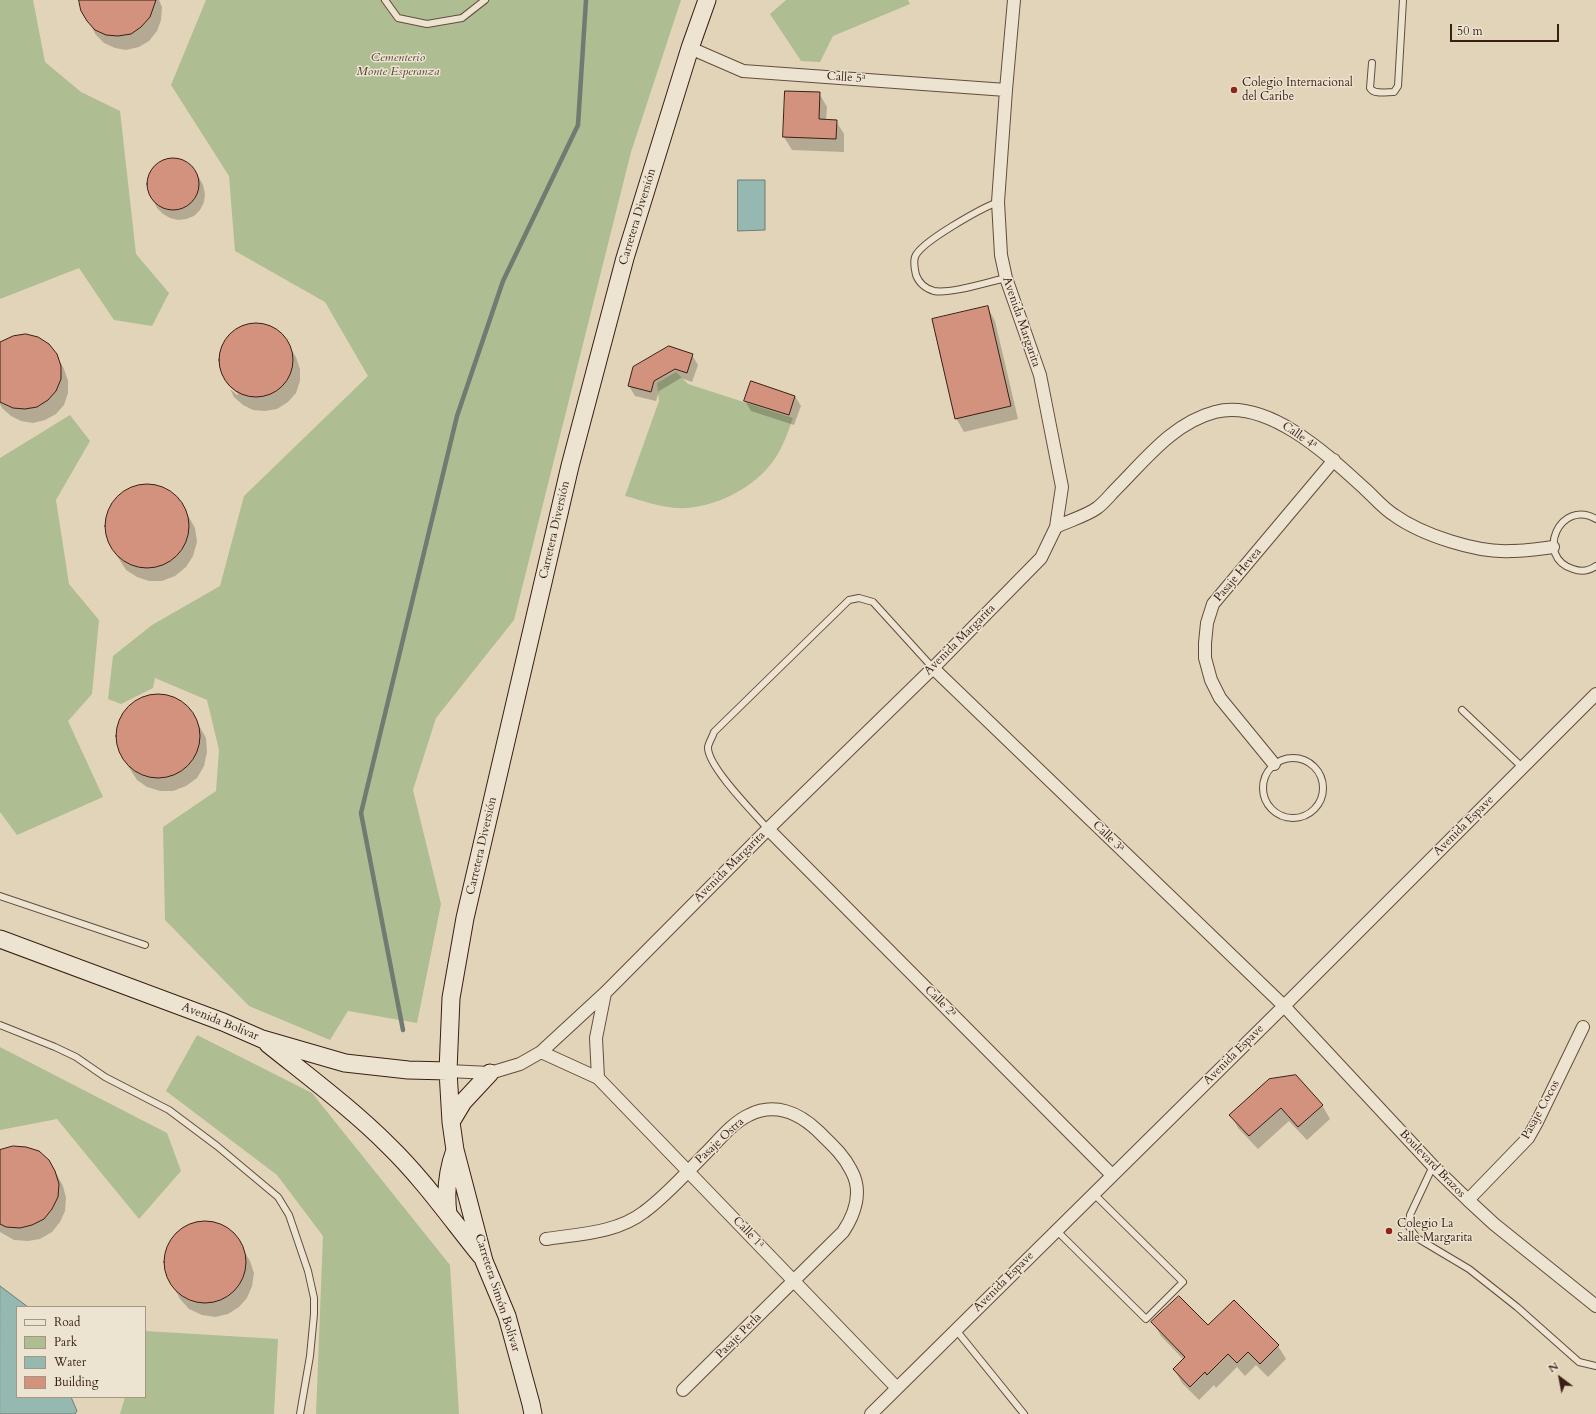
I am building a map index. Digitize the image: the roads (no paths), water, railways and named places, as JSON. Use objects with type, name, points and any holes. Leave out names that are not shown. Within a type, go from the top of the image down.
[{"type":"main road","name":"Carretera Diversión","points":[[448,1071],[451,998],[465,918],[570,466],[625,258],[690,48],[707,0]]},
{"type":"main road","name":"Avenida Bolívar","points":[[0,939],[223,1022],[262,1039],[345,1063],[408,1070],[448,1071]]},
{"type":"main road","points":[[262,1039],[373,1130],[413,1171],[484,1261]]},
{"type":"main road","name":"Carretera Simón Bolívar","points":[[448,1071],[451,1122],[455,1150],[484,1261],[507,1316],[533,1414]]},
{"type":"main road","points":[[451,1122],[463,1102],[490,1073]]},
{"type":"main road","name":"Carretera Simón Bolívar","points":[[448,1214],[446,1183],[449,1166],[455,1150]]},
{"type":"street","name":"Avenida Margarita","points":[[448,1071],[490,1073],[520,1064],[541,1052],[605,993],[768,829],[933,668],[1041,558],[1056,527],[1062,487],[1041,383],[1006,278],[1001,255],[998,202],[1014,0]]},
{"type":"street","name":"Calle 5ª","points":[[690,48],[742,70],[1006,90]]},
{"type":"street","name":"Calle 4ª","points":[[1056,527],[1096,508],[1170,435],[1192,420],[1216,412],[1242,410],[1267,416],[1291,429],[1334,460],[1394,515],[1422,530],[1450,542],[1484,549],[1510,552],[1553,547]]},
{"type":"street","name":"Pasaje Hevea","points":[[1274,764],[1220,698],[1211,680],[1205,658],[1207,623],[1213,604],[1334,460]]},
{"type":"street","name":"Calle 3ª","points":[[933,668],[1284,1006]]},
{"type":"street","name":"Avenida Espave","points":[[871,1414],[1284,1006],[1596,694]]},
{"type":"street","name":"Calle 2ª","points":[[768,829],[1112,1175]]},
{"type":"street","points":[[541,1052],[598,1078],[596,1038],[605,993]]},
{"type":"street","name":"Boulevard Brazos","points":[[1284,1006],[1433,1166],[1468,1200],[1494,1224],[1596,1306]]},
{"type":"street","name":"Pasaje Cocos","points":[[1468,1200],[1528,1138],[1583,1027]]},
{"type":"street","name":"Calle 1ª","points":[[598,1078],[897,1388]]},
{"type":"street","name":"Pasaje Ostra","points":[[546,1239],[607,1229],[626,1224],[644,1212],[688,1172],[734,1125],[749,1115],[764,1110],[780,1110],[796,1114],[809,1123],[846,1159],[853,1173],[857,1188],[856,1204],[852,1218],[843,1232],[794,1281]]},
{"type":"street","name":"Pasaje Perla","points":[[683,1390],[794,1281]]},
{"type":"lane","points":[[385,0],[398,18],[427,24],[462,18],[485,0]]},
{"type":"lane","points":[[1372,63],[1371,91],[1394,92],[1398,86],[1403,0]]},
{"type":"lane","points":[[998,202],[979,210],[923,246],[915,256],[914,264],[919,282],[926,288],[934,291],[944,292],[1006,278]]},
{"type":"lane","points":[[1596,519],[1591,516],[1572,516],[1563,521],[1557,528],[1553,537],[1553,547],[1556,556],[1561,563],[1568,568],[1586,570],[1596,566]]},
{"type":"lane","points":[[768,829],[718,771],[711,758],[708,747],[714,732],[849,600],[859,598],[873,602],[933,668]]},
{"type":"lane","points":[[1462,710],[1522,767]]},
{"type":"lane","points":[[1293,758],[1312,764],[1319,772],[1322,782],[1322,792],[1319,802],[1313,810],[1304,816],[1294,818],[1285,817],[1276,813],[1269,807],[1264,799],[1262,790],[1263,780],[1267,771],[1274,764],[1283,759],[1293,758]]},
{"type":"lane","points":[[0,896],[145,945]]},
{"type":"lane","points":[[0,1026],[55,1047],[76,1057],[105,1077],[169,1110],[217,1146],[278,1197],[289,1215],[310,1276],[314,1298],[310,1356],[300,1414]]},
{"type":"lane","points":[[1433,1166],[1410,1214],[1409,1227],[1417,1238],[1469,1269],[1517,1307],[1579,1362],[1596,1366]]},
{"type":"lane","points":[[1056,1230],[1146,1319],[1183,1282],[1094,1194]]},
{"type":"lane","points":[[956,1330],[1024,1414]]},
{"type":"water","points":[[738,180],[765,180],[765,230],[738,231]]},
{"type":"water","points":[[0,1286],[27,1306],[16,1306],[16,1398],[71,1398],[77,1411],[75,1414],[0,1414]]},
{"type":"waterway","points":[[403,1030],[361,813],[457,416],[503,281],[578,125],[586,0]]},
{"type":"place","name":"Colegio Internacional del Caribe","points":[[1234,90]]},
{"type":"place","name":"Colegio La Salle Margarita","points":[[1389,1231]]},
{"type":"park label","name":"Cementerio Monte Esperanza","points":[[398,65]]}]
